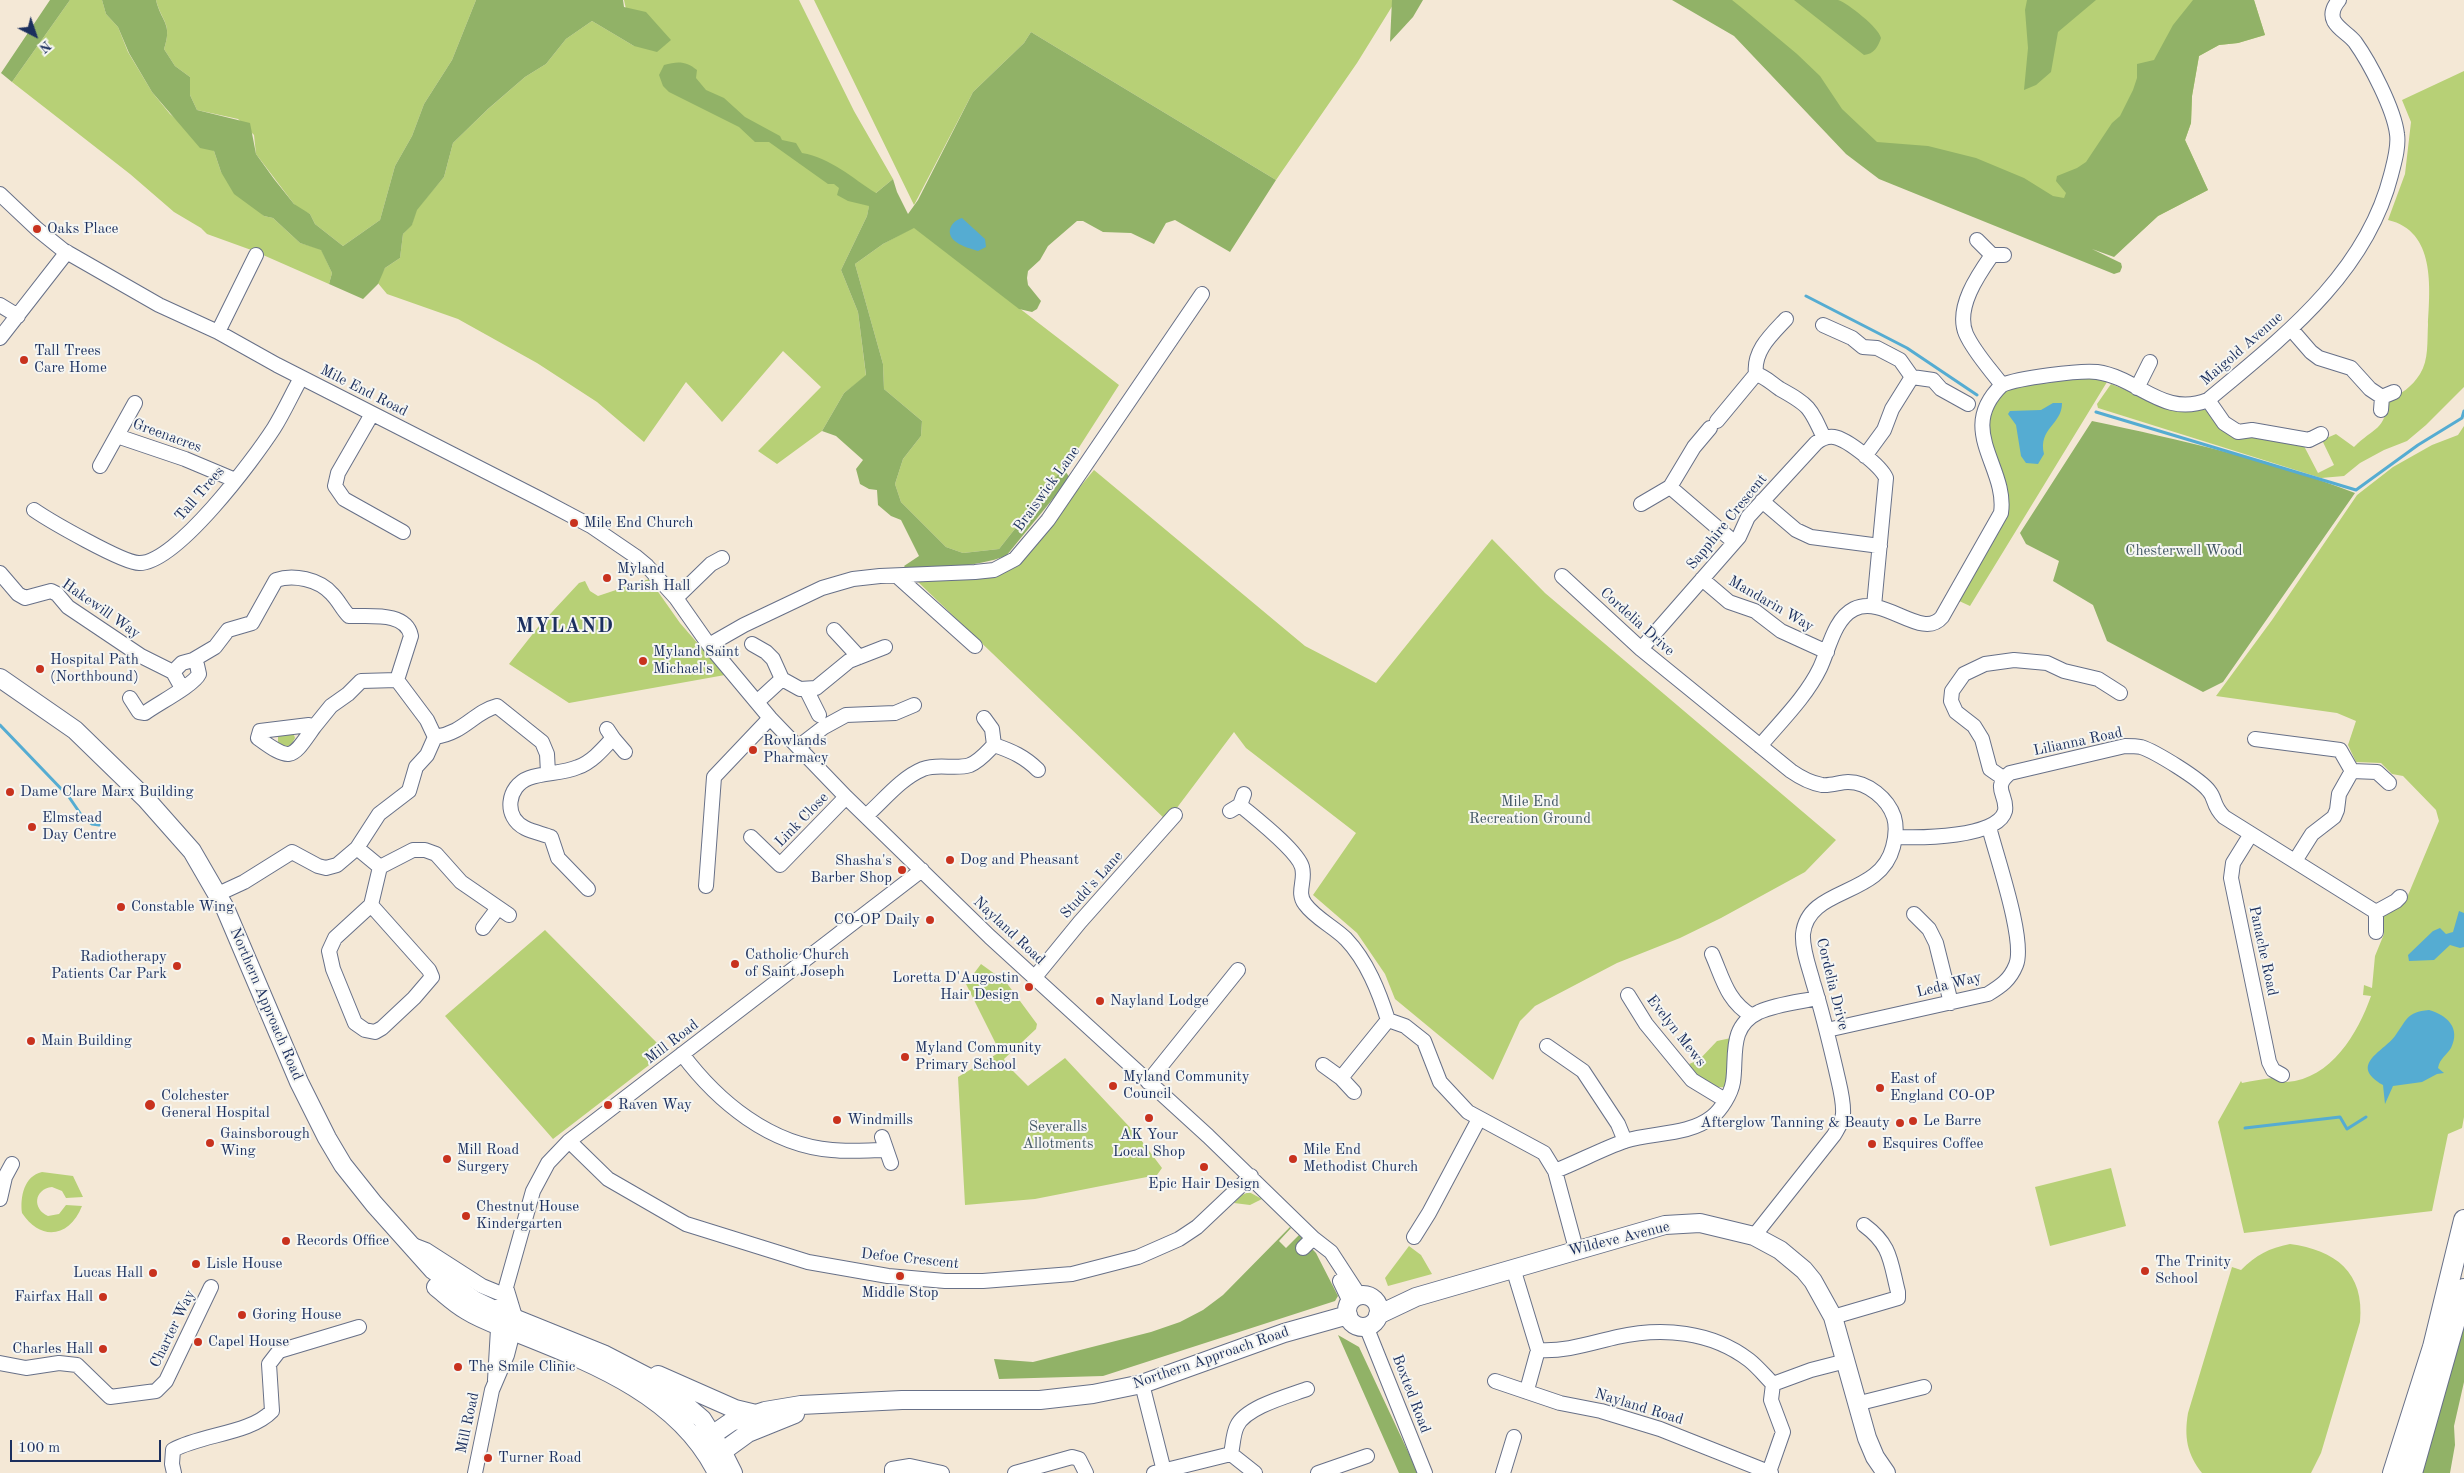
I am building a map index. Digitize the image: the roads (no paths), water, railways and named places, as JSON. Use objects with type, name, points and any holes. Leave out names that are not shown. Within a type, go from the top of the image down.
[{"type":"highway","points":[[2393,1473],[2433,1347],[2464,1220]]},
{"type":"highway","points":[[2412,1473],[2464,1289]]},
{"type":"main road","name":"Northern Approach Road","points":[[0,678],[75,730],[98,751],[192,850],[218,894],[299,1082],[327,1138],[343,1165],[407,1242],[439,1275],[474,1300],[506,1312],[633,1368],[661,1384],[702,1420],[706,1439]]},
{"type":"main road","name":"Wildeve Avenue","points":[[1362,1309],[1416,1297],[1576,1249],[1665,1225],[1700,1223],[1754,1236],[1780,1250],[1804,1270],[1813,1281],[1833,1317],[1867,1438],[1874,1457],[1886,1473]]},
{"type":"main road","name":"Northern Approach Road","points":[[706,1439],[731,1422],[756,1414],[801,1405],[834,1402],[1040,1400],[1093,1394],[1142,1384],[1284,1333],[1362,1309]]},
{"type":"main road","name":"Northern Approach Road","points":[[506,1312],[626,1381],[706,1439]]},
{"type":"main road","name":"Northern Approach Road","points":[[633,1368],[661,1376],[745,1412],[756,1414]]},
{"type":"main road","name":"Northern Approach Road","points":[[717,1461],[755,1430],[803,1411],[834,1402]]},
{"type":"main road","points":[[706,1439],[717,1461],[733,1473]]},
{"type":"street","name":"Maigold Avenue","points":[[2002,385],[2042,378],[2097,372],[2137,388],[2169,404],[2181,406],[2196,405],[2208,400],[2291,329],[2332,286],[2376,219],[2395,160],[2398,135],[2381,88],[2354,40],[2341,30],[2334,20],[2332,13],[2339,0]]},
{"type":"street","name":"Mile End Road","points":[[0,194],[37,229],[67,252],[159,305],[218,332],[301,378],[591,526],[647,566],[676,598],[700,631]]},
{"type":"street","points":[[1760,746],[1807,689],[1843,617],[1856,608],[1874,606],[1892,611],[1922,625],[1935,623],[1942,617],[1997,523],[2002,502],[1983,436],[1982,422],[1984,413],[2002,385],[1974,348],[1963,324],[1968,299],[1998,255],[1977,240]]},
{"type":"street","points":[[0,338],[67,252]]},
{"type":"street","points":[[218,332],[256,255]]},
{"type":"street","name":"Braiswick Lane","points":[[709,645],[744,625],[822,588],[853,579],[994,570],[1015,559],[1048,520],[1202,294]]},
{"type":"street","points":[[0,305],[18,316]]},
{"type":"street","points":[[1641,504],[1670,487],[1694,446],[1756,374],[1755,366],[1759,351],[1786,319]]},
{"type":"street","points":[[1823,325],[1852,338],[1863,347],[1877,348],[1900,360],[1912,378]]},
{"type":"street","points":[[2291,329],[2311,352],[2319,358],[2351,368],[2370,389],[2386,400]]},
{"type":"street","points":[[2137,388],[2150,362]]},
{"type":"street","points":[[1756,374],[1766,377],[1806,404],[1813,413],[1824,438],[1840,438],[1881,468],[1887,482],[1874,606]]},
{"type":"street","name":"Tall Trees","points":[[34,510],[120,557],[138,564],[155,560],[202,521],[235,480],[273,428],[301,378]]},
{"type":"street","points":[[1912,378],[1933,380],[1941,388],[1968,404]]},
{"type":"street","points":[[1865,456],[1884,430],[1892,409],[1912,378]]},
{"type":"street","points":[[2208,400],[2224,423],[2232,430],[2238,432],[2252,430],[2314,442]]},
{"type":"street","name":"Greenacres","points":[[100,466],[135,403]]},
{"type":"street","points":[[372,414],[338,473],[335,486],[344,499],[403,532]]},
{"type":"street","name":"Greenacres","points":[[117,436],[185,459],[235,480]]},
{"type":"street","name":"Sapphire Crescent","points":[[1641,649],[1734,542],[1748,517],[1809,450],[1824,438]]},
{"type":"street","points":[[1670,487],[1734,542]]},
{"type":"street","points":[[1762,501],[1796,530],[1811,538],[1880,546]]},
{"type":"street","points":[[676,598],[711,564],[722,558]]},
{"type":"street","name":"Hakewill Way","points":[[0,573],[18,594],[25,598],[51,591],[57,594],[68,607],[141,656],[173,672]]},
{"type":"street","points":[[182,688],[173,672],[182,663],[193,660],[215,647],[228,630],[252,623],[276,580],[288,576],[302,578],[330,591],[349,616],[392,618],[404,623],[410,629],[411,636],[397,680]]},
{"type":"street","points":[[897,576],[975,646]]},
{"type":"street","name":"Cordelia Drive","points":[[1562,576],[1641,649],[1806,781],[1828,785],[1851,782],[1872,790],[1891,810],[1896,837],[1890,859],[1884,868],[1872,879],[1826,901],[1809,916],[1803,933],[1803,942],[1827,1030],[1843,1106],[1841,1124],[1754,1236]]},
{"type":"street","name":"Mandarin Way","points":[[1702,579],[1735,605],[1756,611],[1780,631],[1827,652]]},
{"type":"street","points":[[834,630],[859,657]]},
{"type":"street","name":"Nayland Road","points":[[700,631],[709,645],[758,700],[770,718],[846,797],[1035,977],[1251,1176],[1315,1240],[1336,1258],[1362,1309]]},
{"type":"street","points":[[752,644],[766,652],[787,684],[806,689],[816,688],[836,670],[859,657],[864,657],[885,647]]},
{"type":"street","points":[[130,698],[140,712],[145,713],[182,688],[193,684],[199,674],[197,665],[193,660]]},
{"type":"street","points":[[1896,837],[1945,837],[1989,827],[2000,821],[2005,810],[2000,788],[2003,778],[1990,769],[1982,739],[1974,726],[1956,712],[1951,701],[1952,691],[1964,674],[1985,664],[2014,660],[2047,663],[2064,671],[2098,679],[2120,693]]},
{"type":"street","points":[[758,700],[782,679]]},
{"type":"street","points":[[314,727],[331,706],[361,681],[397,680]]},
{"type":"street","points":[[397,680],[427,720],[436,737]]},
{"type":"street","points":[[806,689],[819,715]]},
{"type":"street","points":[[798,747],[824,728],[846,716],[895,713],[914,705]]},
{"type":"street","points":[[436,737],[449,735],[497,706],[542,742],[547,754],[548,773]]},
{"type":"street","points":[[706,886],[714,778],[770,718]]},
{"type":"street","points":[[984,718],[992,728],[994,745]]},
{"type":"street","points":[[588,889],[558,858],[551,837],[526,829],[516,822],[510,811],[510,799],[514,788],[520,782],[548,773],[560,773],[590,761],[610,734],[625,752]]},
{"type":"street","points":[[218,894],[244,882],[292,852],[318,866],[326,868],[337,865],[357,848],[375,818],[409,791],[416,767],[427,756],[436,737]]},
{"type":"street","points":[[2255,739],[2340,750],[2352,771]]},
{"type":"street","points":[[994,745],[1014,751],[1028,760],[1038,770]]},
{"type":"street","points":[[866,816],[906,778],[937,765],[970,765],[982,757],[994,745]]},
{"type":"street","name":"Lilianna Road","points":[[2003,778],[2010,773],[2125,746],[2140,747],[2162,758],[2203,784],[2211,793],[2215,808],[2224,817],[2376,912]]},
{"type":"street","points":[[2352,771],[2377,772],[2389,783]]},
{"type":"street","points":[[2296,861],[2312,834],[2334,816],[2338,810],[2339,794],[2352,771]]},
{"type":"street","name":"Link Close","points":[[751,837],[785,869],[846,797]]},
{"type":"street","points":[[1238,803],[1271,831],[1296,859],[1302,868],[1300,896],[1306,907],[1347,940],[1373,978],[1388,1020]]},
{"type":"street","name":"Studd's Lane","points":[[1035,977],[1080,922],[1175,815]]},
{"type":"street","name":"Leda Way","points":[[1827,1030],[1988,994],[2007,982],[2017,963],[2017,936],[1989,827]]},
{"type":"street","name":"Panache Road","points":[[2252,834],[2233,863],[2230,878],[2269,1062],[2273,1070],[2282,1075]]},
{"type":"street","points":[[357,848],[380,867]]},
{"type":"street","points":[[371,904],[429,970],[432,977],[414,998],[382,1028],[374,1032],[365,1030],[355,1022],[333,969],[328,951],[335,938],[371,904],[380,867],[413,850],[425,850],[436,854],[461,882],[504,911],[484,928]]},
{"type":"street","name":"Mill Road","points":[[475,1473],[494,1380],[507,1355],[506,1312],[533,1191],[548,1163],[569,1141],[922,870]]},
{"type":"street","points":[[2376,932],[2376,912],[2400,897]]},
{"type":"street","points":[[1914,914],[1930,929],[1936,943],[1950,1003]]},
{"type":"street","points":[[1712,954],[1730,996],[1738,1008],[1752,1016]]},
{"type":"street","points":[[1148,1082],[1238,970]]},
{"type":"street","name":"Evelyn Mews","points":[[1628,995],[1646,1024],[1692,1080],[1725,1100]]},
{"type":"street","points":[[1555,1171],[1625,1141],[1702,1123],[1720,1110],[1733,1083],[1735,1039],[1752,1016],[1768,1009],[1818,998]]},
{"type":"street","points":[[1341,1078],[1388,1020]]},
{"type":"street","points":[[1388,1020],[1405,1026],[1424,1041],[1440,1082],[1468,1112],[1479,1120],[1536,1147],[1544,1153],[1555,1171],[1576,1249]]},
{"type":"street","points":[[1547,1046],[1583,1071],[1618,1124],[1625,1141]]},
{"type":"street","points":[[682,1054],[694,1071],[742,1117],[791,1141],[832,1150],[886,1150]]},
{"type":"street","points":[[1323,1065],[1341,1078],[1354,1092]]},
{"type":"street","points":[[1414,1237],[1434,1205],[1479,1120]]},
{"type":"street","name":"Defoe Crescent","points":[[569,1141],[608,1179],[655,1208],[686,1224],[808,1262],[888,1276],[945,1281],[983,1281],[1072,1274],[1138,1257],[1179,1239],[1197,1226],[1251,1176]]},
{"type":"street","points":[[0,1199],[4,1177],[12,1164]]},
{"type":"street","points":[[1833,1317],[1898,1298],[1898,1292],[1883,1241],[1864,1224]]},
{"type":"street","points":[[1303,1248],[1315,1240]]},
{"type":"street","points":[[1513,1268],[1538,1350],[1527,1390]]},
{"type":"street","name":"Charter Way","points":[[0,1363],[26,1368],[59,1363],[77,1365],[110,1397],[156,1391],[166,1381],[212,1288]]},
{"type":"street","name":"Boxted Road","points":[[1362,1309],[1425,1473]]},
{"type":"street","points":[[174,1473],[172,1464],[173,1450],[186,1443],[262,1421],[272,1411],[269,1364],[279,1351],[359,1327]]},
{"type":"street","points":[[1538,1350],[1556,1351],[1641,1332],[1661,1331],[1696,1335],[1728,1347],[1750,1360],[1773,1384]]},
{"type":"street","points":[[1773,1384],[1811,1370],[1846,1361]]},
{"type":"street","name":"Nayland Road","points":[[1495,1381],[1527,1390],[1560,1403],[1601,1411],[1660,1429],[1770,1472]]},
{"type":"street","points":[[1142,1384],[1159,1472],[1231,1454]]},
{"type":"street","points":[[1770,1472],[1783,1432],[1771,1400],[1773,1384]]},
{"type":"street","points":[[1856,1404],[1924,1387]]},
{"type":"street","points":[[1231,1454],[1238,1425],[1250,1413],[1270,1402],[1307,1389]]},
{"type":"street","points":[[1503,1473],[1514,1437]]},
{"type":"street","points":[[1231,1454],[1254,1473]]},
{"type":"street","points":[[1318,1473],[1342,1469],[1367,1456]]},
{"type":"street","points":[[1015,1473],[1072,1457],[1079,1459],[1086,1473]]},
{"type":"street","points":[[892,1473],[892,1469],[910,1466],[942,1473]]},
{"type":"water","points":[[962,218],[985,239],[986,247],[978,251],[960,244],[952,238],[950,234],[951,227],[954,222]]},
{"type":"water","points":[[2053,403],[2062,403],[2061,410],[2044,438],[2044,454],[2038,464],[2026,463],[2021,456],[2016,425],[2008,414],[2010,411],[2041,410]]},
{"type":"water","points":[[2459,911],[2464,913],[2464,947],[2460,948],[2450,945],[2434,960],[2409,961],[2408,955],[2433,931],[2440,928],[2446,934],[2453,932]]},
{"type":"water","points":[[2429,1010],[2447,1019],[2453,1029],[2454,1041],[2438,1068],[2444,1073],[2437,1074],[2422,1082],[2393,1086],[2385,1104],[2383,1085],[2373,1078],[2368,1071],[2368,1065],[2371,1059],[2390,1042],[2411,1015]]},
{"type":"waterway","points":[[1806,296],[1907,348],[1977,395]]},
{"type":"waterway","points":[[2096,412],[2356,490],[2418,445],[2462,418],[2464,411]]},
{"type":"waterway","points":[[0,725],[69,797],[84,819],[92,824],[99,825]]},
{"type":"waterway","points":[[2245,1128],[2340,1117],[2347,1129],[2366,1117]]},
{"type":"place","name":"Oaks Place","points":[[37,229]]},
{"type":"place","name":"Tall Trees Care Home","points":[[24,360]]},
{"type":"place","name":"Mile End Church","points":[[574,523]]},
{"type":"place","name":"Myland Parish Hall","points":[[607,578]]},
{"type":"place","name":"Myland Saint Michael's","points":[[643,661]]},
{"type":"place","name":"Hospital Path (Northbound)","points":[[40,669]]},
{"type":"place","name":"Rowlands Pharmacy","points":[[753,750]]},
{"type":"place","name":"Dame Clare Marx Building","points":[[10,792]]},
{"type":"place","name":"Elmstead Day Centre","points":[[32,827]]},
{"type":"place","name":"Dog and Pheasant","points":[[950,860]]},
{"type":"place","name":"Shasha's Barber Shop","points":[[902,870]]},
{"type":"place","name":"Constable Wing","points":[[121,907]]},
{"type":"place","name":"CO-OP Daily","points":[[930,920]]},
{"type":"place","name":"Catholic Church of Saint Joseph","points":[[735,964]]},
{"type":"place","name":"Radiotherapy Patients Car Park","points":[[177,966]]},
{"type":"place","name":"Loretta D'Augostin Hair Design","points":[[1029,987]]},
{"type":"place","name":"Nayland Lodge","points":[[1100,1001]]},
{"type":"place","name":"Main Building","points":[[31,1041]]},
{"type":"place","name":"Myland Community Primary School","points":[[905,1057]]},
{"type":"place","name":"Myland Community Council","points":[[1113,1086]]},
{"type":"place","name":"East of England CO-OP","points":[[1880,1088]]},
{"type":"place","name":"Colchester General Hospital","points":[[150,1105]]},
{"type":"place","name":"Raven Way","points":[[608,1105]]},
{"type":"place","name":"AK Your Local Shop","points":[[1149,1118]]},
{"type":"place","name":"Windmills","points":[[837,1120]]},
{"type":"place","name":"Le Barre","points":[[1913,1121]]},
{"type":"place","name":"Afterglow Tanning & Beauty","points":[[1900,1123]]},
{"type":"place","name":"Gainsborough Wing","points":[[210,1143]]},
{"type":"place","name":"Esquires Coffee","points":[[1872,1144]]},
{"type":"place","name":"Mill Road Surgery","points":[[447,1159]]},
{"type":"place","name":"Mile End Methodist Church","points":[[1293,1159]]},
{"type":"place","name":"Epic Hair Design","points":[[1204,1167]]},
{"type":"place","name":"Chestnut House Kindergarten","points":[[466,1216]]},
{"type":"place","name":"Records Office","points":[[286,1241]]},
{"type":"place","name":"Lisle House","points":[[196,1264]]},
{"type":"place","name":"The Trinity School","points":[[2145,1271]]},
{"type":"place","name":"Lucas Hall","points":[[153,1273]]},
{"type":"place","name":"Middle Stop","points":[[900,1276]]},
{"type":"place","name":"Fairfax Hall","points":[[103,1297]]},
{"type":"place","name":"Goring House","points":[[242,1315]]},
{"type":"place","name":"Capel House","points":[[198,1342]]},
{"type":"place","name":"Charles Hall","points":[[103,1349]]},
{"type":"place","name":"The Smile Clinic","points":[[458,1367]]},
{"type":"place","name":"Turner Road","points":[[488,1458]]},
{"type":"district","name":"MYLAND","points":[[565,627]]},
{"type":"park label","name":"Chesterwell Wood","points":[[2184,551]]},
{"type":"park label","name":"Mile End Recreation Ground","points":[[1530,810]]},
{"type":"park label","name":"Severalls Allotments","points":[[1058,1136]]}]
